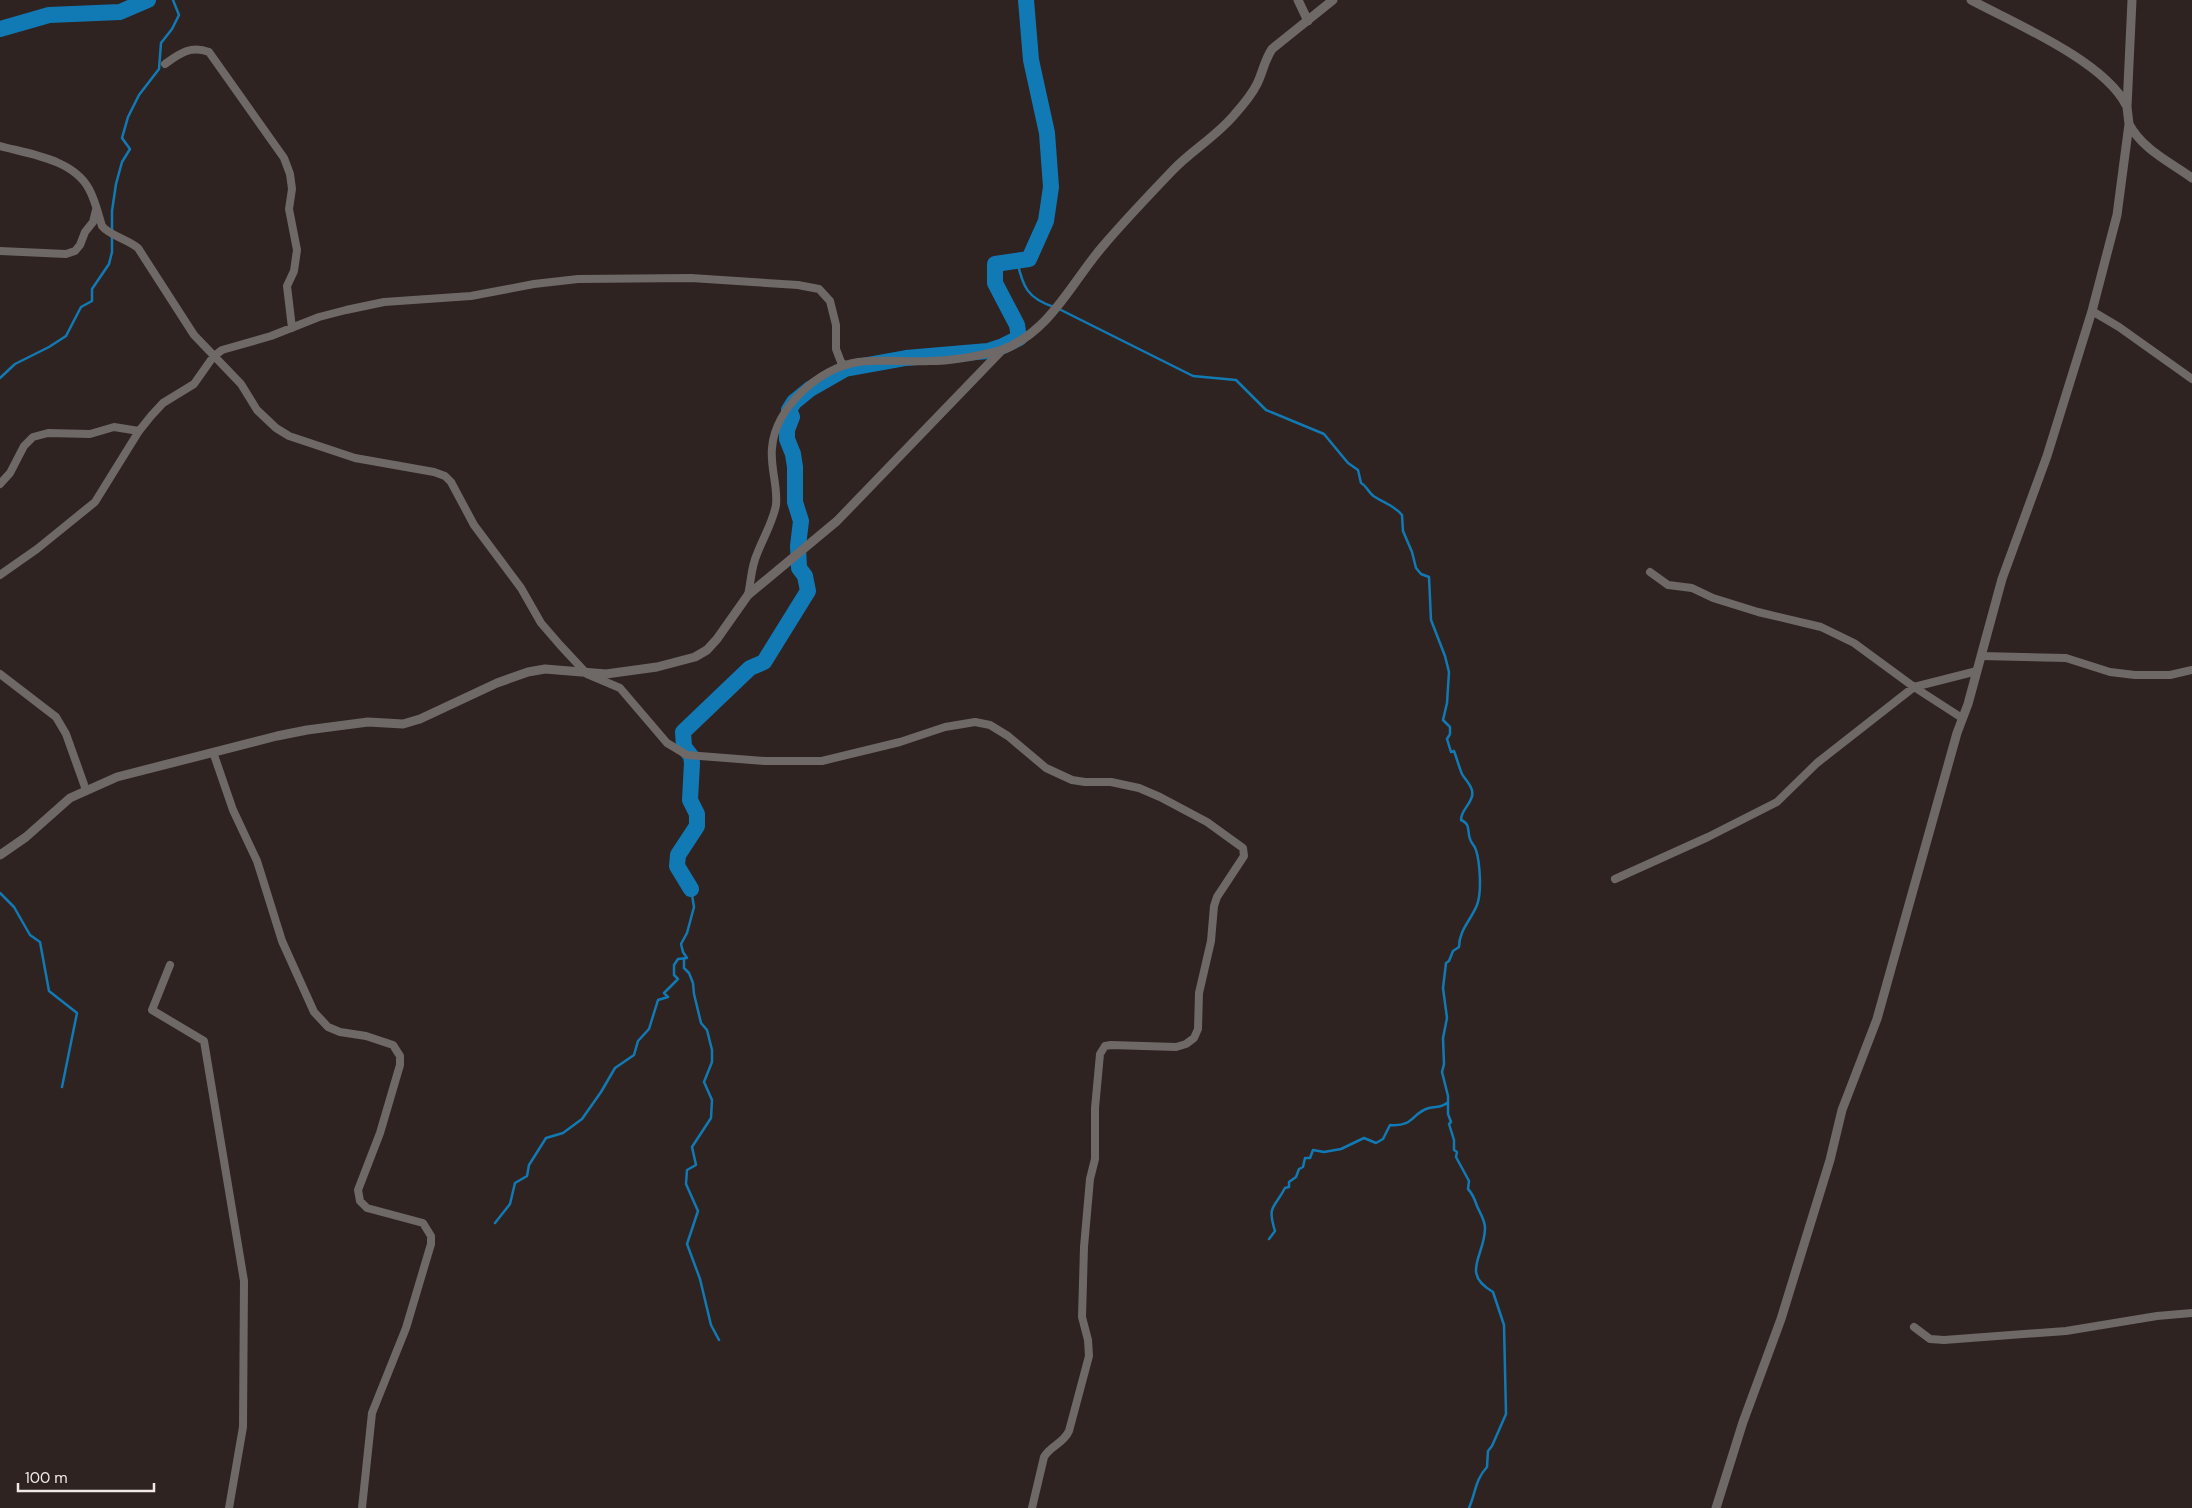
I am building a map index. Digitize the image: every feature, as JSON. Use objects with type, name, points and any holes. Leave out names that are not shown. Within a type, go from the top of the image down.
[{"type":"street","points":[[1298,0],[1308,21]]},
{"type":"street","points":[[748,595],[756,555],[767,532],[776,503],[772,450],[774,433],[790,403],[809,387],[846,365],[877,360],[956,360],[1002,350],[1018,344],[1034,332],[1050,316],[1102,247],[1180,163],[1217,134],[1235,114],[1256,86],[1265,59],[1272,50],[1333,0]]},
{"type":"street","points":[[1971,0],[2052,42],[2109,83],[2122,96],[2127,106]]},
{"type":"street","points":[[1716,1508],[1743,1422],[1781,1319],[1842,1110],[1877,1019],[2002,579],[2047,456],[2092,311],[2117,215],[2129,124],[2127,106],[2132,0]]},
{"type":"street","points":[[164,64],[184,51],[198,48],[208,52],[284,158],[290,174],[292,188],[289,208],[297,250],[294,271],[287,286],[292,328]]},
{"type":"street","points":[[2129,124],[2140,140],[2149,148],[2192,178]]},
{"type":"street","points":[[0,146],[47,159],[70,169],[79,176],[88,188],[102,226],[138,248],[194,335],[241,384],[265,419],[289,436],[355,458],[434,472],[445,476],[455,488],[474,525],[521,588],[541,623],[587,674],[620,688],[667,743],[687,755],[765,761],[822,761],[847,753],[900,742],[960,724],[975,722],[990,725],[1008,736],[1046,768],[1072,780],[1111,782],[1139,788],[1160,796],[1207,822],[1243,848],[1244,856],[1214,906],[1211,941],[1199,992],[1198,1029],[1194,1038],[1186,1044],[1176,1047],[1105,1046],[1100,1054],[1095,1108],[1095,1160],[1090,1178],[1084,1247],[1082,1317],[1088,1340],[1089,1356],[1069,1431],[1065,1439],[1048,1450],[1044,1457],[1032,1508]]},
{"type":"street","points":[[0,251],[66,254],[75,251],[93,222],[96,208]]},
{"type":"street","points":[[0,575],[37,549],[95,502],[139,431],[164,403],[194,384],[214,357],[230,347],[271,336],[319,317],[374,304],[471,296],[550,281],[598,278],[691,278],[798,285],[819,289],[830,301],[836,324],[836,349],[840,362],[846,365]]},
{"type":"street","points":[[2092,311],[2119,327],[2192,379]]},
{"type":"street","points":[[0,855],[26,837],[70,798],[117,778],[213,752],[307,730],[368,722],[403,724],[420,719],[497,683],[528,672],[545,670],[606,674],[656,667],[694,657],[707,650],[717,639],[748,595],[837,521],[1002,350]]},
{"type":"street","points":[[0,484],[10,473],[24,446],[32,437],[48,433],[90,434],[114,427],[139,431]]},
{"type":"street","points":[[1650,572],[1668,585],[1692,588],[1713,598],[1758,612],[1821,627],[1854,643],[1914,687],[1962,718]]},
{"type":"street","points":[[1981,656],[2066,658],[2110,672],[2135,676],[2170,675],[2192,670]]},
{"type":"street","points":[[1615,879],[1708,837],[1770,806],[1817,763],[1914,687],[1977,671]]},
{"type":"street","points":[[0,674],[56,717],[66,734],[86,790]]},
{"type":"street","points":[[213,752],[234,810],[257,861],[282,941],[314,1012],[328,1026],[340,1032],[382,1040],[393,1045],[400,1056],[400,1065],[380,1133],[358,1190],[360,1200],[367,1208],[422,1223],[431,1236],[431,1244],[406,1328],[372,1413],[362,1508]]},
{"type":"street","points":[[170,965],[152,1010],[204,1041],[244,1281],[243,1427],[229,1508]]},
{"type":"street","points":[[1914,1327],[1930,1339],[1952,1339],[2042,1333],[2157,1316],[2192,1313]]},
{"type":"waterway","points":[[0,29],[49,15],[120,12],[148,0]]},
{"type":"waterway","points":[[0,378],[15,364],[66,336],[81,307],[92,301],[92,289],[109,264],[112,252],[112,211],[116,184],[122,162],[130,149],[122,138],[128,117],[139,95],[159,69],[161,43],[172,29],[179,15],[173,0]]},
{"type":"waterway","points":[[691,889],[677,866],[678,855],[697,826],[697,814],[690,800],[691,756],[684,747],[683,732],[750,668],[764,662],[808,591],[805,576],[799,568],[798,546],[801,521],[795,502],[793,454],[787,439],[787,430],[792,417],[789,410],[794,402],[810,389],[845,369],[906,358],[988,351],[1019,338],[1017,325],[995,283],[995,264],[1029,259],[1046,221],[1051,187],[1047,133],[1031,60],[1026,0]]},
{"type":"waterway","points":[[1017,261],[1024,285],[1032,295],[1045,304],[1054,307]]},
{"type":"waterway","points":[[1059,309],[1193,376],[1236,380],[1266,410],[1324,434],[1348,463],[1358,470],[1361,483],[1371,494],[1392,506],[1402,515],[1403,531],[1412,552],[1416,568],[1421,574],[1429,577],[1431,620],[1449,672],[1447,703],[1443,720],[1450,727],[1450,734],[1447,739],[1451,752],[1454,751],[1462,774],[1470,785],[1472,792],[1471,799],[1462,814],[1461,820],[1466,824],[1469,836],[1476,850],[1480,878],[1480,893],[1477,905],[1463,930],[1459,947],[1453,951],[1449,961],[1446,963],[1443,988],[1447,1018],[1443,1038],[1444,1064],[1442,1072],[1448,1096],[1448,1114],[1451,1122],[1449,1124],[1454,1140],[1454,1150],[1457,1152],[1456,1157],[1469,1181],[1468,1189],[1474,1197],[1485,1225],[1484,1238],[1476,1271],[1483,1285],[1493,1292],[1504,1325],[1506,1414],[1488,1451],[1487,1467],[1478,1481],[1469,1508]]},
{"type":"waterway","points":[[495,1223],[510,1204],[515,1183],[527,1176],[529,1165],[546,1138],[563,1133],[582,1119],[615,1068],[634,1055],[638,1041],[649,1029],[658,1000],[668,997],[664,993],[678,979],[674,975],[674,965],[678,959],[687,958],[681,944],[687,933],[694,907],[691,889]]},
{"type":"waterway","points":[[0,893],[14,907],[30,935],[40,942],[49,991],[77,1013],[62,1087]]},
{"type":"waterway","points":[[684,959],[684,968],[689,973],[693,983],[701,1023],[707,1030],[712,1050],[712,1062],[704,1082],[712,1100],[711,1118],[692,1147],[696,1165],[687,1170],[686,1184],[698,1211],[687,1244],[700,1279],[711,1325],[719,1340]]},
{"type":"waterway","points":[[1269,1239],[1275,1231],[1272,1216],[1273,1208],[1285,1188],[1289,1187],[1289,1182],[1296,1177],[1299,1169],[1303,1167],[1305,1158],[1310,1158],[1313,1150],[1324,1152],[1341,1149],[1364,1138],[1376,1143],[1383,1139],[1390,1125],[1404,1124],[1423,1110],[1443,1106],[1447,1103]]}]
